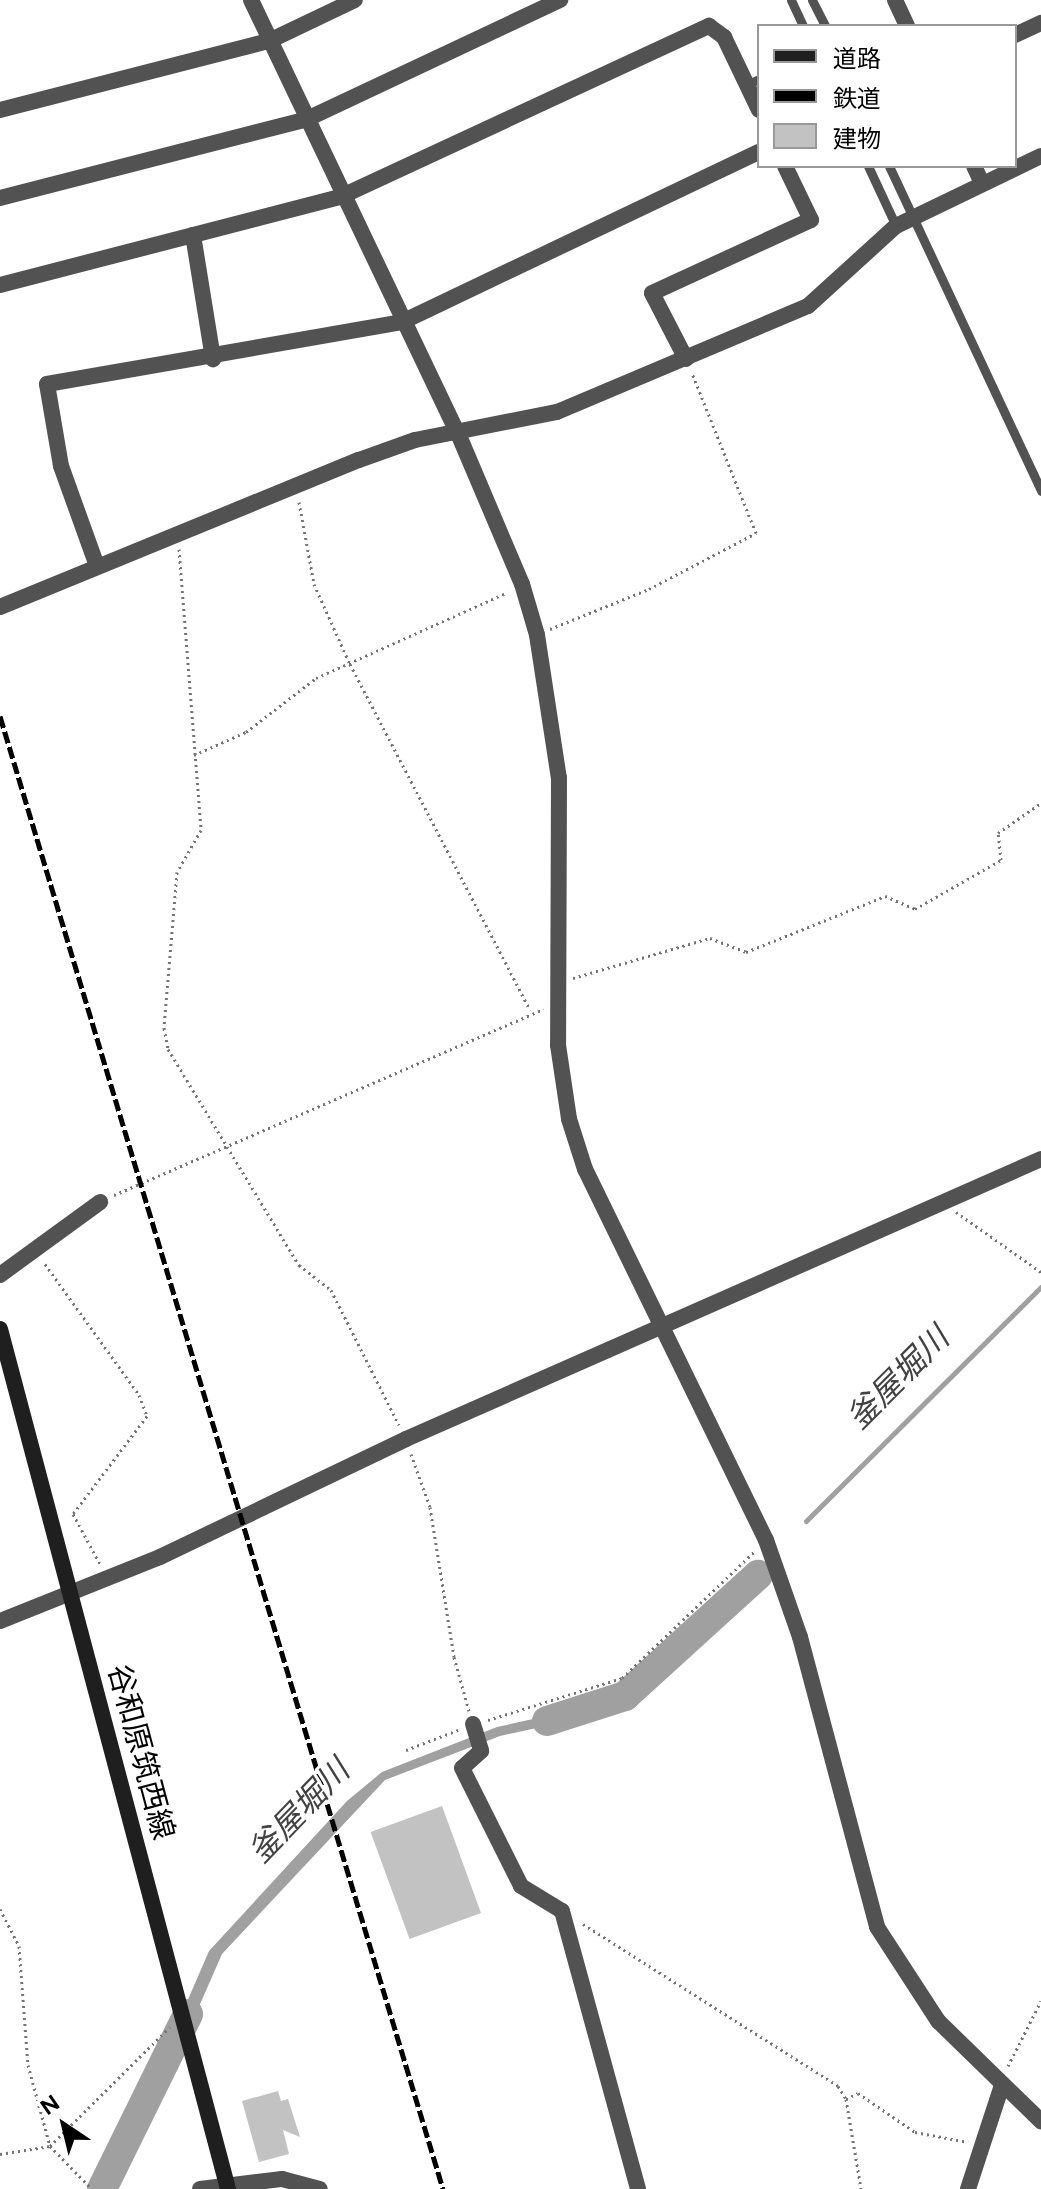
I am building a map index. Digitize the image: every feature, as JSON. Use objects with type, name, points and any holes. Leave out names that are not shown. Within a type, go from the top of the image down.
[{"type":"main road","name":"谷和原筑西線","points":[[0,1329],[228,2187]]},
{"type":"street","points":[[251,0],[340,197],[457,431],[522,584],[537,635],[559,778],[559,1058],[572,1131],[766,1540],[800,1637],[877,1927],[918,1996],[1002,2085],[1041,2121]]},
{"type":"street","points":[[0,110],[269,41],[355,0]]},
{"type":"street","points":[[0,198],[307,119],[560,0]]},
{"type":"street","points":[[895,0],[906,24]]},
{"type":"street","points":[[1017,34],[1041,23]]},
{"type":"street","points":[[0,285],[340,197],[709,26],[724,37],[753,82]]},
{"type":"street","points":[[97,566],[61,466],[47,384],[213,359],[402,322],[757,153]]},
{"type":"street","points":[[1017,167],[1041,156]]},
{"type":"street","points":[[686,359],[652,293],[811,220],[786,168]]},
{"type":"street","points":[[975,168],[982,183]]},
{"type":"street","points":[[0,608],[97,566],[415,440],[557,412],[686,359],[808,306],[896,226],[911,216],[1015,168]]},
{"type":"street","points":[[193,235],[213,359]]},
{"type":"street","points":[[0,1621],[108,1580],[406,1439],[1041,1159]]},
{"type":"street","points":[[0,1275],[100,1202]]},
{"type":"street","points":[[473,1724],[481,1751],[462,1768],[521,1886],[562,1911],[638,2189]]},
{"type":"street","points":[[968,2189],[1002,2085]]},
{"type":"street","points":[[200,2189],[282,2179],[320,2189]]},
{"type":"lane","points":[[791,0],[802,24]]},
{"type":"lane","points":[[812,0],[824,24]]},
{"type":"lane","points":[[869,168],[896,226]]},
{"type":"lane","points":[[890,168],[1041,491]]},
{"type":"path","points":[[537,635],[649,589],[756,533],[686,359]]},
{"type":"path","points":[[100,1202],[228,1142],[530,1010],[350,664],[314,584],[296,486]]},
{"type":"path","points":[[178,534],[201,830],[177,872],[164,1028],[168,1049],[228,1142],[299,1265],[331,1290],[406,1439],[430,1507],[454,1657],[473,1724]]},
{"type":"path","points":[[194,755],[226,744],[316,678],[522,584]]},
{"type":"path","points":[[558,980],[710,938],[746,952],[885,896],[915,909],[1001,860],[998,833],[1041,803]]},
{"type":"path","points":[[944,1203],[1041,1272]]},
{"type":"path","points":[[36,1251],[139,1395],[147,1416],[93,1479],[73,1514],[108,1580]]},
{"type":"path","points":[[406,1750],[473,1724],[622,1678],[766,1540]]},
{"type":"path","points":[[0,1909],[19,1946],[28,2065],[50,2146],[92,2189]]},
{"type":"path","points":[[562,1911],[838,2086],[846,2099],[861,2189]]},
{"type":"path","points":[[1002,2085],[1041,2001]]},
{"type":"path","points":[[0,2154],[50,2146],[181,2017]]},
{"type":"path","points":[[846,2099],[858,2093],[915,2132],[981,2145]]},
{"type":"shaded area","points":[[583,1708],[587,1717],[500,1736],[385,1780],[222,1954],[177,2057],[167,2048],[209,1951],[347,1801],[382,1772],[497,1727]]},
{"type":"building","points":[[442,1806],[481,1913],[410,1939],[371,1832]]},
{"type":"building","points":[[278,2091],[281,2101],[288,2099],[300,2137],[283,2130],[289,2154],[259,2162],[242,2101]]},
{"type":"waterway","name":"釜屋堀川","points":[[806,1521],[1041,1287]]},
{"type":"waterway","name":"釜屋堀川","points":[[547,1721],[625,1696],[758,1575]]},
{"type":"waterway","name":"釜屋堀川","points":[[102,2189],[188,2014]]},
{"type":"railway","points":[[0,716],[443,2189]]}]
